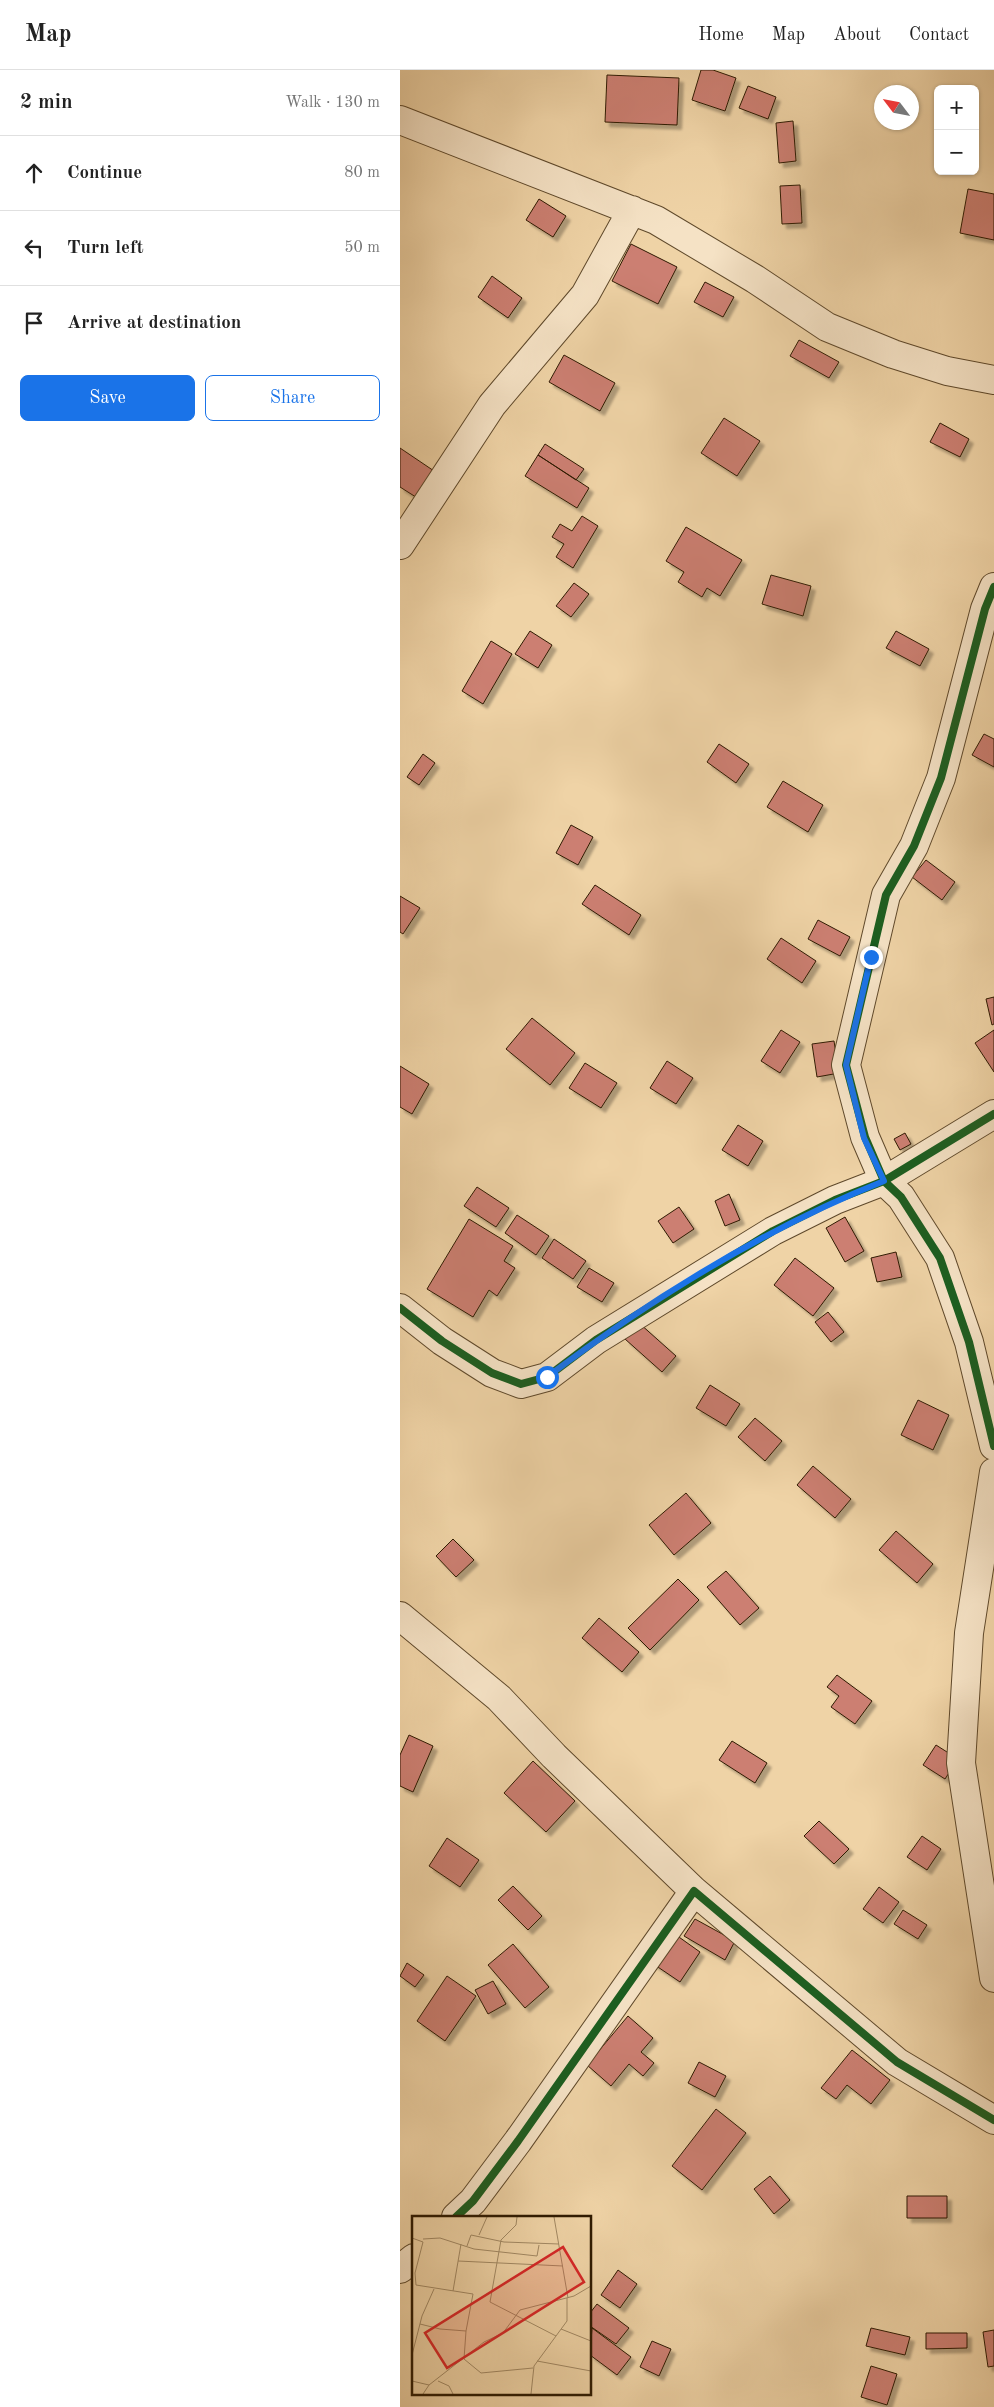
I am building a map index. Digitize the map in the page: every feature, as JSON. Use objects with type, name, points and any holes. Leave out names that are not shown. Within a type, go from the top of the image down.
[{"type":"street","points":[[400,120],[656,220],[755,279],[827,327],[893,354],[947,371],[994,380]]},
{"type":"street","points":[[400,545],[492,405],[585,295],[632,210]]},
{"type":"street","points":[[994,588],[985,609],[941,778],[914,846],[886,895],[846,1065],[864,1138],[884,1181],[901,1197],[940,1258],[969,1342],[994,1446]]},
{"type":"street","points":[[400,1308],[442,1342],[492,1373],[521,1384],[547,1377],[596,1340],[773,1231],[835,1200],[884,1181],[994,1114]]},
{"type":"street","points":[[994,1472],[969,1633],[961,1763],[994,1978]]},
{"type":"street","points":[[400,1616],[500,1698],[554,1756],[694,1891],[897,2062],[994,2120]]},
{"type":"street","points":[[457,2216],[473,2201],[518,2141],[694,1891]]},
{"type":"street","points":[[400,2269],[412,2260]]},
{"type":"building","points":[[701,70],[713,70],[736,78],[725,111],[692,100]]},
{"type":"building","points":[[607,75],[679,78],[677,125],[605,122]]},
{"type":"building","points":[[748,86],[776,97],[768,119],[739,108]]},
{"type":"building","points":[[793,121],[796,161],[779,163],[776,123]]},
{"type":"building","points":[[800,185],[802,223],[782,224],[780,186]]},
{"type":"building","points":[[968,189],[994,194],[994,240],[960,233]]},
{"type":"building","points":[[539,199],[566,216],[553,237],[526,220]]},
{"type":"building","points":[[631,244],[677,267],[658,304],[612,281]]},
{"type":"building","points":[[492,276],[522,298],[508,318],[478,297]]},
{"type":"building","points":[[705,282],[734,297],[723,317],[694,302]]},
{"type":"building","points":[[799,340],[839,362],[829,378],[790,356]]},
{"type":"building","points":[[564,355],[615,383],[600,411],[549,382]]},
{"type":"building","points":[[724,418],[760,441],[737,476],[701,453]]},
{"type":"building","points":[[940,423],[969,439],[960,457],[930,442]]},
{"type":"building","points":[[545,444],[584,469],[576,480],[538,455]]},
{"type":"building","points":[[400,448],[437,473],[419,499],[400,487]]},
{"type":"building","points":[[538,455],[589,488],[577,508],[525,476]]},
{"type":"building","points":[[582,516],[598,526],[573,568],[556,557],[564,544],[552,537],[560,524],[572,531]]},
{"type":"building","points":[[686,527],[742,560],[720,596],[707,588],[702,597],[678,582],[684,572],[666,561]]},
{"type":"building","points":[[771,575],[811,586],[803,616],[762,604]]},
{"type":"building","points":[[574,583],[589,594],[571,617],[556,606]]},
{"type":"building","points":[[530,631],[552,645],[538,668],[515,654]]},
{"type":"building","points":[[896,631],[929,649],[920,666],[886,648]]},
{"type":"building","points":[[491,641],[512,654],[483,704],[462,691]]},
{"type":"building","points":[[984,734],[994,739],[994,767],[972,755]]},
{"type":"building","points":[[719,744],[749,764],[736,783],[707,762]]},
{"type":"building","points":[[423,754],[435,763],[419,785],[407,777]]},
{"type":"building","points":[[783,781],[823,805],[808,832],[767,807]]},
{"type":"building","points":[[571,825],[593,837],[578,865],[556,853]]},
{"type":"building","points":[[926,860],[955,882],[942,900],[912,877]]},
{"type":"building","points":[[595,885],[641,915],[629,935],[582,904]]},
{"type":"building","points":[[400,896],[420,908],[403,934],[400,932]]},
{"type":"building","points":[[818,920],[850,937],[840,956],[808,939]]},
{"type":"building","points":[[781,938],[816,961],[802,983],[767,959]]},
{"type":"building","points":[[994,997],[994,1024],[992,1025],[986,999]]},
{"type":"building","points":[[532,1018],[575,1053],[550,1085],[506,1049]]},
{"type":"building","points":[[781,1030],[800,1042],[780,1073],[761,1061]]},
{"type":"building","points":[[994,1030],[994,1072],[975,1043]]},
{"type":"building","points":[[834,1041],[839,1073],[817,1077],[812,1044]]},
{"type":"building","points":[[667,1061],[693,1078],[676,1104],[650,1088]]},
{"type":"building","points":[[585,1063],[617,1083],[601,1108],[569,1088]]},
{"type":"building","points":[[400,1066],[429,1084],[412,1114],[400,1107]]},
{"type":"building","points":[[738,1125],[763,1141],[748,1166],[722,1150]]},
{"type":"building","points":[[905,1133],[911,1144],[900,1150],[894,1139]]},
{"type":"building","points":[[477,1187],[509,1208],[496,1227],[464,1206]]},
{"type":"building","points":[[729,1194],[740,1220],[725,1226],[715,1201]]},
{"type":"building","points":[[679,1207],[694,1229],[673,1243],[658,1221]]},
{"type":"building","points":[[517,1215],[549,1236],[536,1255],[505,1233]]},
{"type":"building","points":[[845,1217],[864,1251],[845,1262],[826,1228]]},
{"type":"building","points":[[469,1219],[513,1246],[504,1261],[515,1268],[497,1296],[489,1290],[473,1317],[427,1289]]},
{"type":"building","points":[[554,1239],[586,1261],[573,1279],[542,1258]]},
{"type":"building","points":[[896,1252],[902,1277],[877,1282],[871,1258]]},
{"type":"building","points":[[795,1258],[834,1288],[813,1316],[774,1285]]},
{"type":"building","points":[[589,1268],[614,1283],[602,1302],[577,1287]]},
{"type":"building","points":[[828,1312],[844,1332],[831,1342],[815,1322]]},
{"type":"building","points":[[639,1323],[676,1356],[662,1372],[625,1339]]},
{"type":"building","points":[[710,1385],[740,1404],[726,1426],[696,1408]]},
{"type":"building","points":[[918,1400],[949,1415],[933,1450],[901,1435]]},
{"type":"building","points":[[755,1418],[782,1441],[765,1461],[738,1437]]},
{"type":"building","points":[[813,1466],[851,1499],[835,1518],[797,1485]]},
{"type":"building","points":[[686,1493],[711,1523],[674,1555],[649,1525]]},
{"type":"building","points":[[896,1531],[933,1564],[917,1583],[879,1550]]},
{"type":"building","points":[[453,1539],[474,1560],[456,1577],[436,1556]]},
{"type":"building","points":[[726,1571],[759,1608],[740,1625],[707,1587]]},
{"type":"building","points":[[678,1579],[699,1600],[650,1650],[628,1628]]},
{"type":"building","points":[[599,1618],[639,1652],[622,1672],[582,1638]]},
{"type":"building","points":[[837,1675],[872,1701],[855,1724],[831,1707],[839,1696],[827,1687]]},
{"type":"building","points":[[409,1735],[433,1746],[413,1792],[400,1786],[400,1755]]},
{"type":"building","points":[[732,1741],[767,1763],[755,1783],[719,1760]]},
{"type":"building","points":[[936,1745],[958,1759],[945,1779],[923,1765]]},
{"type":"building","points":[[533,1761],[575,1801],[546,1832],[504,1793]]},
{"type":"building","points":[[819,1821],[849,1849],[834,1864],[804,1836]]},
{"type":"building","points":[[922,1836],[941,1849],[927,1870],[907,1857]]},
{"type":"building","points":[[447,1838],[479,1860],[460,1887],[429,1866]]},
{"type":"building","points":[[513,1886],[542,1916],[528,1930],[498,1900]]},
{"type":"building","points":[[879,1887],[899,1902],[883,1923],[863,1909]]},
{"type":"building","points":[[903,1910],[927,1925],[918,1939],[894,1924]]},
{"type":"building","points":[[695,1919],[735,1941],[725,1960],[684,1936]]},
{"type":"building","points":[[669,1930],[700,1952],[680,1982],[649,1961]]},
{"type":"building","points":[[513,1944],[549,1987],[525,2008],[488,1965]]},
{"type":"building","points":[[407,1963],[424,1975],[415,1987],[400,1976]]},
{"type":"building","points":[[447,1976],[476,1996],[445,2041],[417,2021]]},
{"type":"building","points":[[493,1981],[506,2004],[488,2014],[475,1990]]},
{"type":"building","points":[[628,2016],[653,2038],[641,2052],[654,2063],[643,2076],[629,2064],[611,2086],[587,2065]]},
{"type":"building","points":[[852,2050],[890,2080],[871,2104],[847,2085],[836,2099],[821,2088]]},
{"type":"building","points":[[699,2062],[726,2076],[715,2097],[688,2083]]},
{"type":"building","points":[[716,2109],[746,2133],[702,2190],[672,2166]]},
{"type":"building","points":[[770,2176],[790,2200],[774,2214],[754,2189]]},
{"type":"building","points":[[907,2196],[947,2196],[947,2218],[907,2218]]},
{"type":"building","points":[[618,2270],[637,2284],[620,2308],[601,2295]]},
{"type":"building","points":[[597,2304],[629,2328],[616,2344],[591,2327],[591,2312]]},
{"type":"building","points":[[592,2328],[631,2357],[617,2375],[591,2356]]},
{"type":"building","points":[[871,2328],[910,2337],[905,2355],[866,2346]]},
{"type":"building","points":[[994,2330],[994,2366],[988,2367],[983,2332]]},
{"type":"building","points":[[926,2333],[967,2333],[967,2348],[926,2349]]},
{"type":"building","points":[[652,2341],[671,2349],[659,2376],[640,2367]]},
{"type":"building","points":[[871,2366],[897,2374],[887,2405],[861,2397]]},
{"type":"cycle path","points":[[994,587],[985,609],[941,778],[914,846],[886,895],[846,1065],[865,1137],[884,1181],[901,1197],[940,1258],[969,1342],[994,1446]]},
{"type":"cycle path","points":[[400,1308],[442,1341],[492,1373],[521,1384],[547,1377],[596,1340],[773,1231],[835,1200],[884,1181],[994,1114]]},
{"type":"cycle path","points":[[457,2216],[473,2201],[518,2141],[694,1891],[897,2062],[994,2120]]},
{"type":"route","points":[[547,1377],[596,1340],[699,1274],[773,1231],[835,1200],[884,1181],[864,1138],[846,1065],[871,957]]}]
